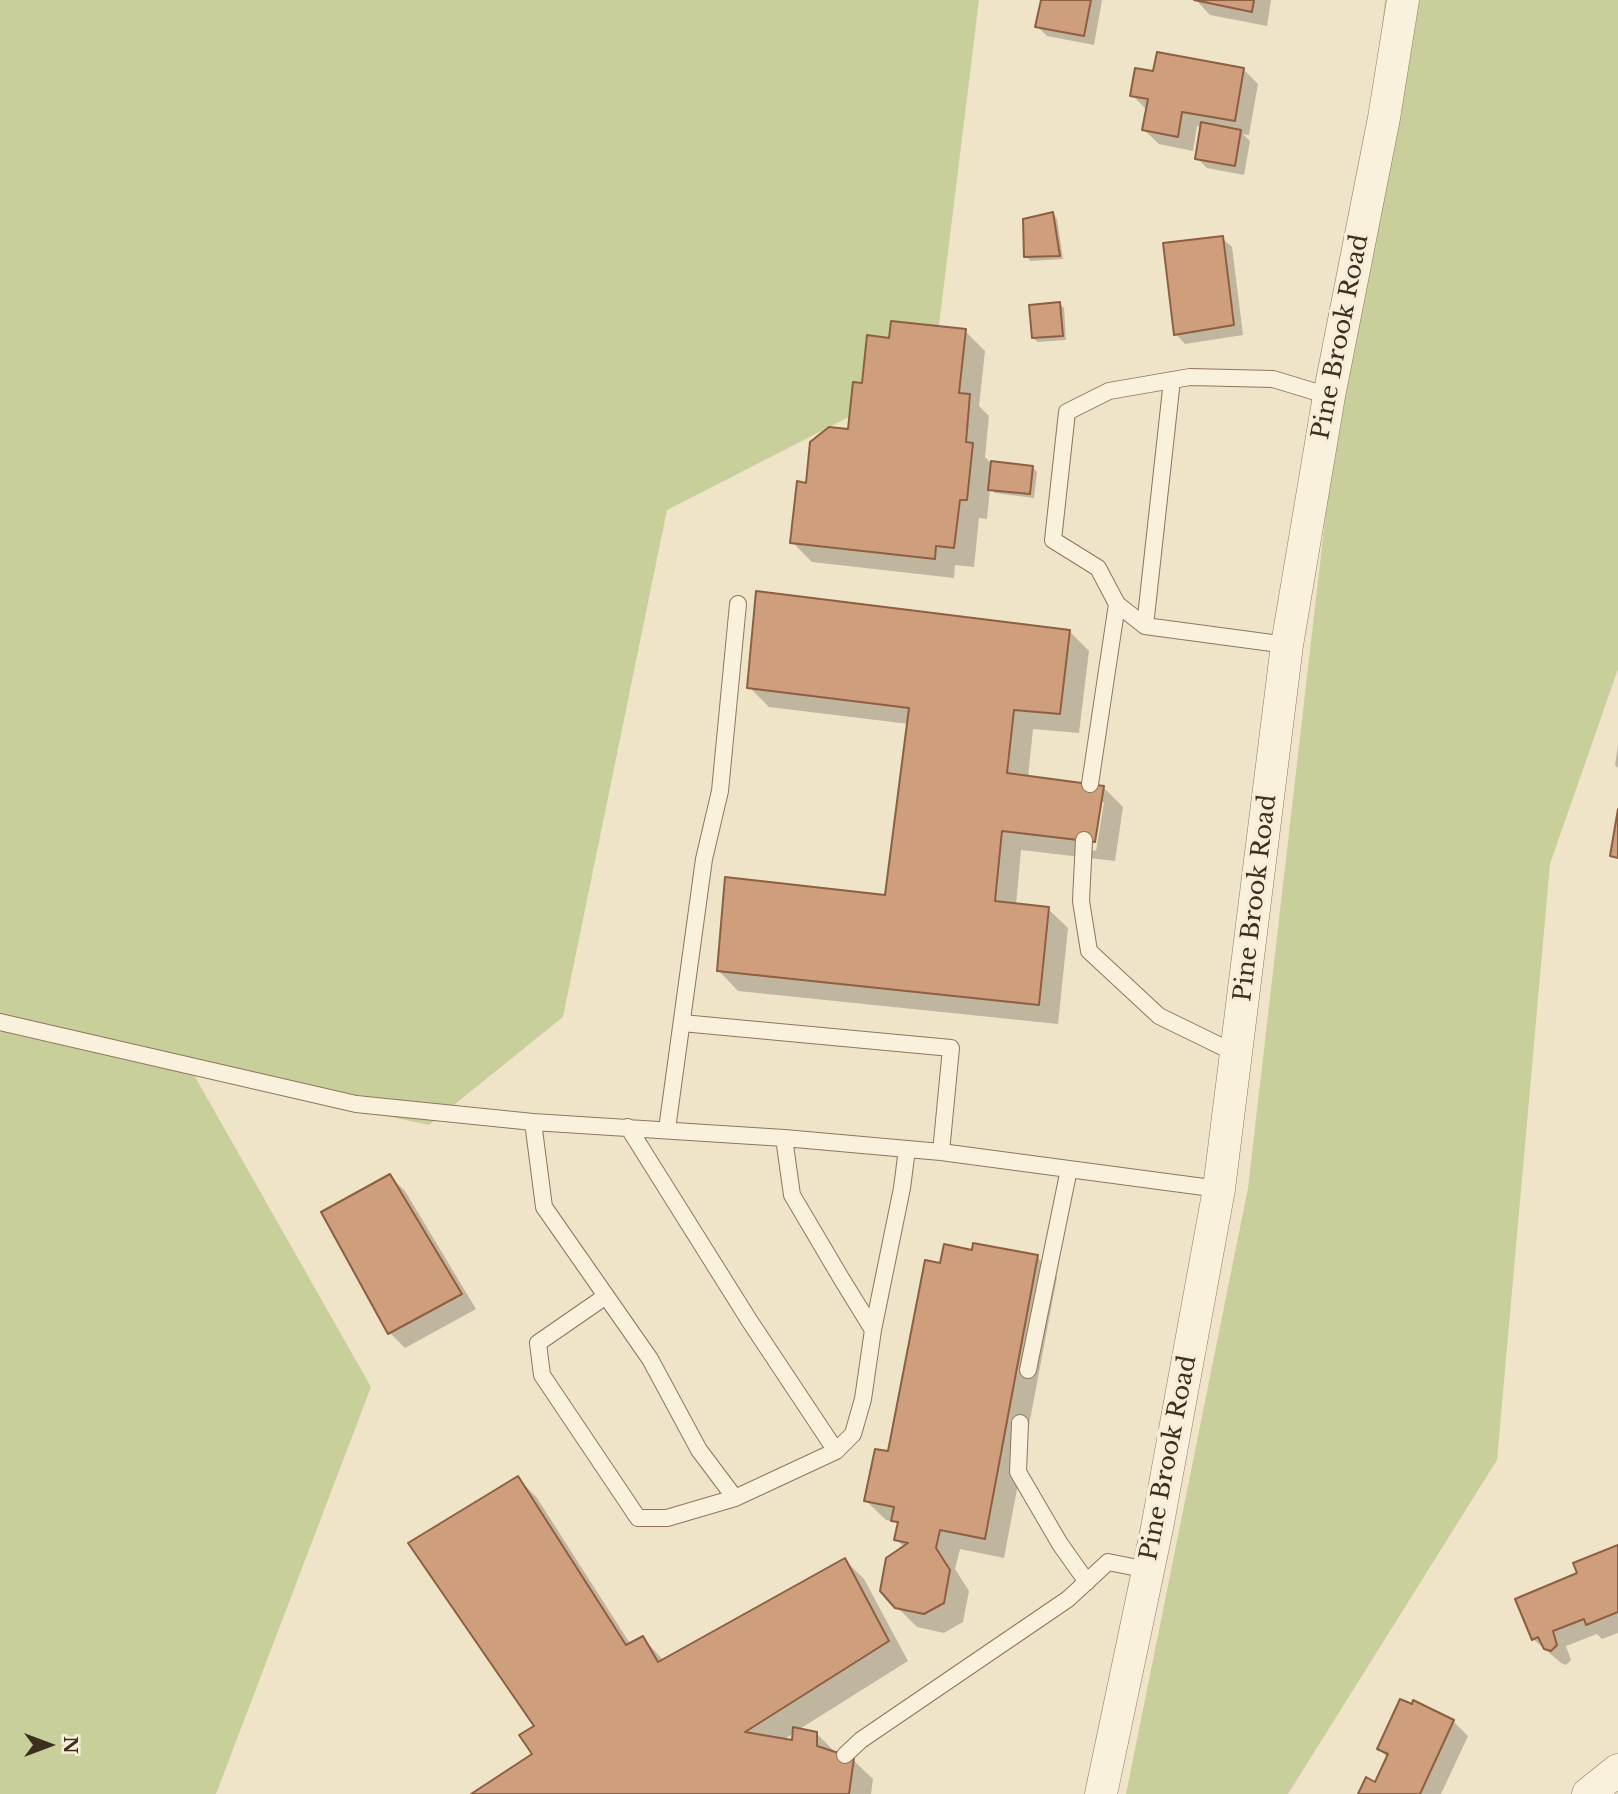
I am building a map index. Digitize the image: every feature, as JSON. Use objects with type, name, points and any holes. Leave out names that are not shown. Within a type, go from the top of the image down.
[{"type":"street","name":"Pine Brook Road","points":[[1101,1794],[1148,1570],[1219,1189],[1287,645],[1329,396],[1384,118],[1403,0]]},
{"type":"street","points":[[1588,1794],[1618,1770]]},
{"type":"lane","points":[[1287,645],[1145,625],[1117,604],[1098,568],[1053,540],[1068,412],[1108,391],[1190,377],[1273,379],[1329,396]]},
{"type":"lane","points":[[1145,625],[1172,380]]},
{"type":"lane","points":[[667,1129],[704,859],[720,791],[738,604]]},
{"type":"lane","points":[[1090,784],[1117,604]]},
{"type":"lane","points":[[1084,841],[1081,901],[1089,951],[1158,1016],[1237,1054]]},
{"type":"lane","points":[[0,1022],[356,1104],[533,1122],[667,1129],[941,1152],[1219,1189]]},
{"type":"lane","points":[[682,1023],[951,1048],[941,1152]]},
{"type":"lane","points":[[533,1122],[544,1207],[650,1359],[699,1450],[735,1498]]},
{"type":"lane","points":[[628,1127],[749,1321],[836,1451]]},
{"type":"lane","points":[[784,1138],[792,1195],[873,1330]]},
{"type":"lane","points":[[606,1296],[538,1343],[542,1375],[638,1518],[667,1518],[735,1498],[836,1451],[853,1434],[863,1399],[873,1330],[902,1188],[907,1149]]},
{"type":"lane","points":[[1028,1370],[1069,1169]]},
{"type":"lane","points":[[1020,1423],[1018,1472],[1060,1544],[1087,1582]]},
{"type":"lane","points":[[845,1755],[1068,1599],[1108,1562],[1148,1570]]},
{"type":"green space","points":[[0,0],[979,0],[933,374],[667,510],[563,1017],[429,1125],[194,1075],[371,1387],[216,1794],[0,1794]]},
{"type":"green space","points":[[1385,0],[1618,0],[1618,669],[1550,864],[1497,1460],[1288,1794],[1126,1794],[1248,1188]]},
{"type":"building","points":[[1041,0],[1091,0],[1084,36],[1035,27]]},
{"type":"building","points":[[1194,0],[1254,0],[1252,12]]},
{"type":"building","points":[[1157,52],[1244,68],[1235,121],[1182,112],[1178,137],[1142,130],[1148,99],[1130,96],[1135,68],[1153,71]]},
{"type":"building","points":[[1201,122],[1241,130],[1235,166],[1195,159]]},
{"type":"building","points":[[1053,212],[1060,256],[1024,257],[1023,219]]},
{"type":"building","points":[[1223,236],[1234,325],[1174,335],[1163,243]]},
{"type":"building","points":[[1060,302],[1063,336],[1032,338],[1029,305]]},
{"type":"building","points":[[891,321],[966,329],[959,393],[970,394],[966,442],[973,443],[967,500],[960,500],[954,548],[936,546],[935,559],[790,543],[797,481],[806,483],[810,442],[829,427],[848,429],[853,382],[862,383],[867,335],[889,338]]},
{"type":"building","points":[[991,461],[1033,466],[1030,494],[988,490]]},
{"type":"building","points":[[756,591],[1070,630],[1060,714],[1014,710],[1007,773],[1104,786],[1095,842],[1002,831],[995,901],[1049,907],[1039,1005],[717,971],[725,877],[885,895],[909,708],[747,688]]},
{"type":"building","points":[[1618,809],[1618,858],[1610,856]]},
{"type":"building","points":[[390,1174],[462,1294],[388,1334],[321,1212]]},
{"type":"building","points":[[973,1243],[1038,1255],[985,1539],[940,1530],[936,1548],[950,1570],[944,1603],[924,1614],[895,1608],[880,1591],[886,1558],[908,1543],[894,1540],[898,1522],[891,1521],[894,1507],[864,1501],[875,1449],[888,1451],[925,1260],[940,1263],[944,1244],[972,1250]]},
{"type":"building","points":[[518,1476],[626,1645],[643,1636],[658,1662],[845,1558],[889,1641],[745,1732],[792,1740],[793,1727],[817,1732],[817,1746],[854,1758],[849,1794],[471,1794],[532,1754],[519,1735],[534,1726],[408,1543]]},
{"type":"building","points":[[1618,1545],[1618,1612],[1586,1625],[1584,1619],[1553,1631],[1557,1645],[1551,1651],[1544,1649],[1538,1637],[1532,1640],[1515,1599],[1577,1573],[1573,1563]]},
{"type":"building","points":[[1400,1699],[1412,1704],[1413,1700],[1454,1720],[1420,1794],[1358,1794],[1366,1777],[1375,1782],[1388,1754],[1377,1749]]}]
